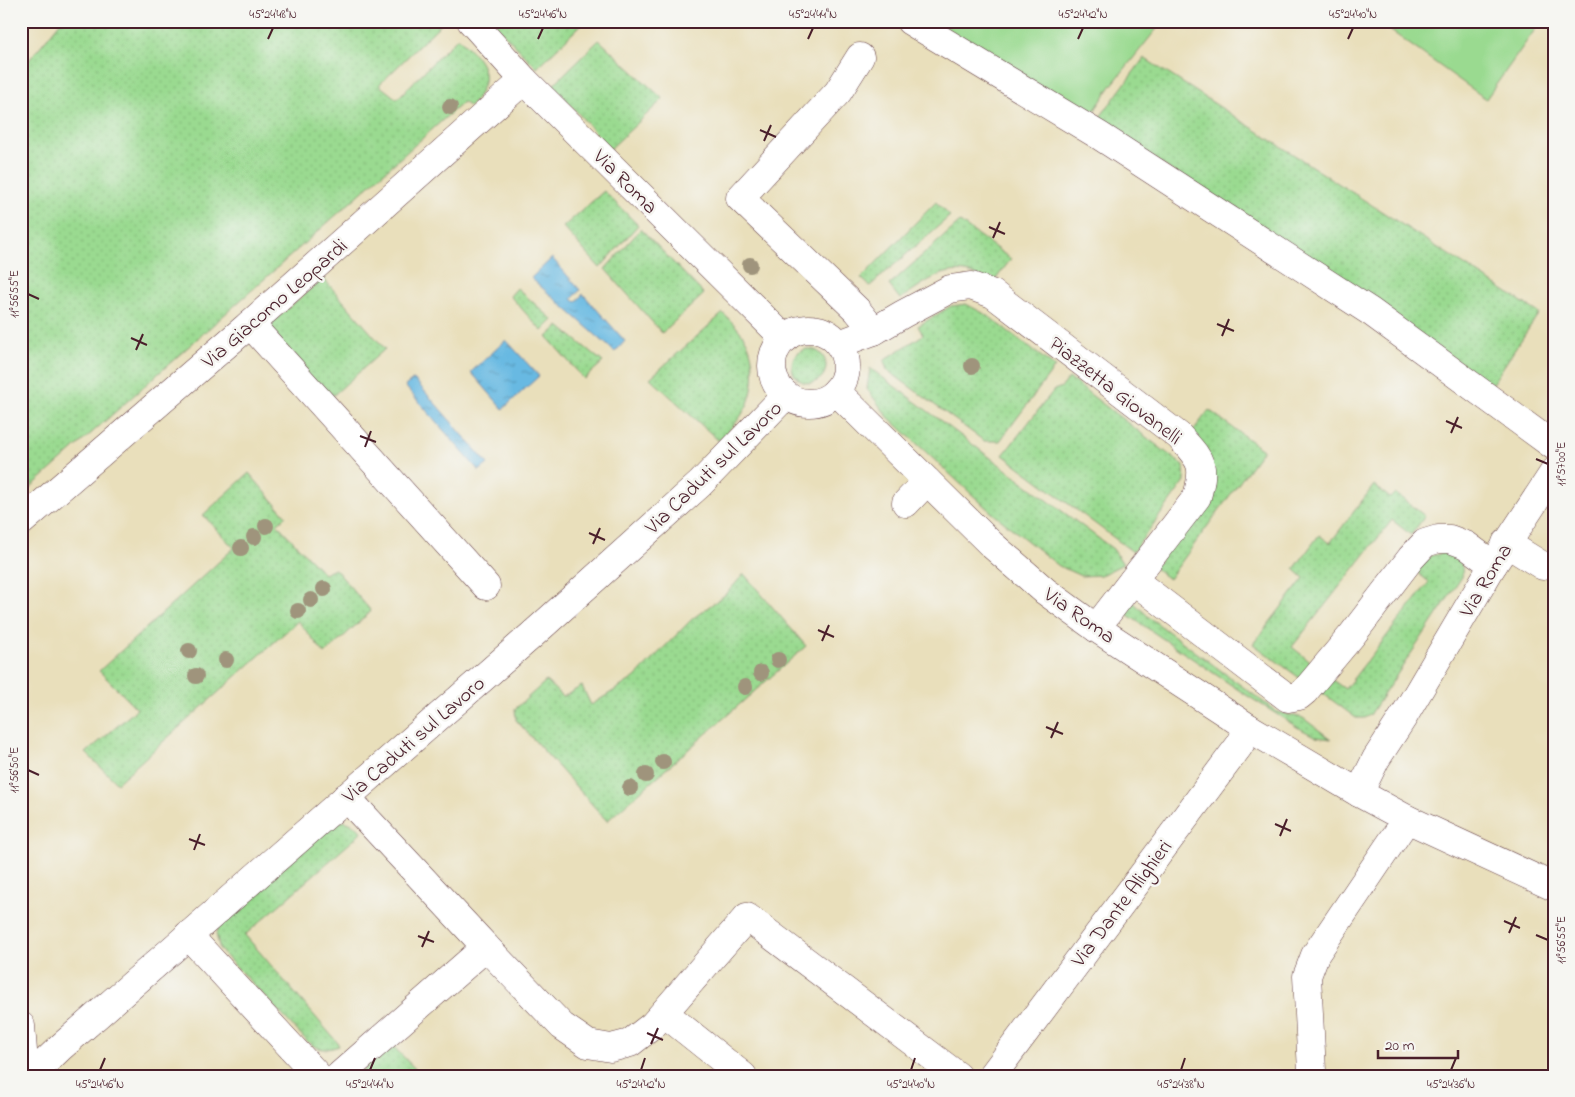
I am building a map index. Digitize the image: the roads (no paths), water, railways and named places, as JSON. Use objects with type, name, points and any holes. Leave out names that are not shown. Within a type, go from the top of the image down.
[{"type":"street","name":"Via Roma","points":[[470,21],[524,80],[785,339]]},
{"type":"street","points":[[910,21],[1100,136],[1371,312],[1554,446]]},
{"type":"street","points":[[860,57],[838,92],[740,198],[857,310],[874,332]]},
{"type":"street","name":"Via Giacomo Leopardi","points":[[21,522],[250,324],[524,80]]},
{"type":"street","name":"Piazzetta Giovanelli","points":[[839,344],[874,332],[950,289],[971,286],[993,294],[1179,436],[1199,459],[1202,478],[1197,496],[1096,628]]},
{"type":"street","points":[[250,324],[486,586]]},
{"type":"street","points":[[807,329],[819,331],[831,336],[839,344],[845,356],[846,368],[843,381],[828,398],[818,402],[806,403],[796,401],[777,386],[773,374],[772,361],[777,348],[795,332],[807,329]]},
{"type":"street","name":"Via Roma","points":[[836,391],[991,544],[1045,592],[1096,628],[1249,728],[1359,793],[1407,820],[1554,887]]},
{"type":"street","name":"Via Caduti sul Lavoro","points":[[35,1076],[38,1069],[61,1046],[532,636],[692,491],[786,395]]},
{"type":"street","name":"Via Roma","points":[[1359,793],[1376,759],[1404,716],[1500,554],[1554,472]]},
{"type":"street","points":[[906,503],[927,482]]},
{"type":"street","points":[[1133,580],[1288,698],[1298,696],[1305,691],[1352,635],[1411,558],[1425,544],[1438,539],[1450,539],[1466,546],[1543,566]]},
{"type":"street","name":"Via Dante Alighieri","points":[[992,1076],[1239,746],[1249,728]]},
{"type":"street","points":[[346,797],[562,1026],[588,1044],[611,1048],[630,1043],[654,1025],[747,917],[958,1076]]},
{"type":"street","points":[[1312,1071],[1307,976],[1315,956],[1407,820]]},
{"type":"street","points":[[188,935],[318,1076]]},
{"type":"street","points":[[339,1076],[486,947]]},
{"type":"street","points":[[664,1013],[743,1076]]},
{"type":"street","points":[[21,1026],[25,1076]]},
{"type":"water","points":[[552,258],[580,290],[572,299],[576,302],[583,294],[625,341],[615,352],[531,278]]},
{"type":"water","points":[[506,340],[539,376],[503,409],[471,372]]},
{"type":"water","points":[[414,379],[488,464],[479,471],[405,386]]}]
